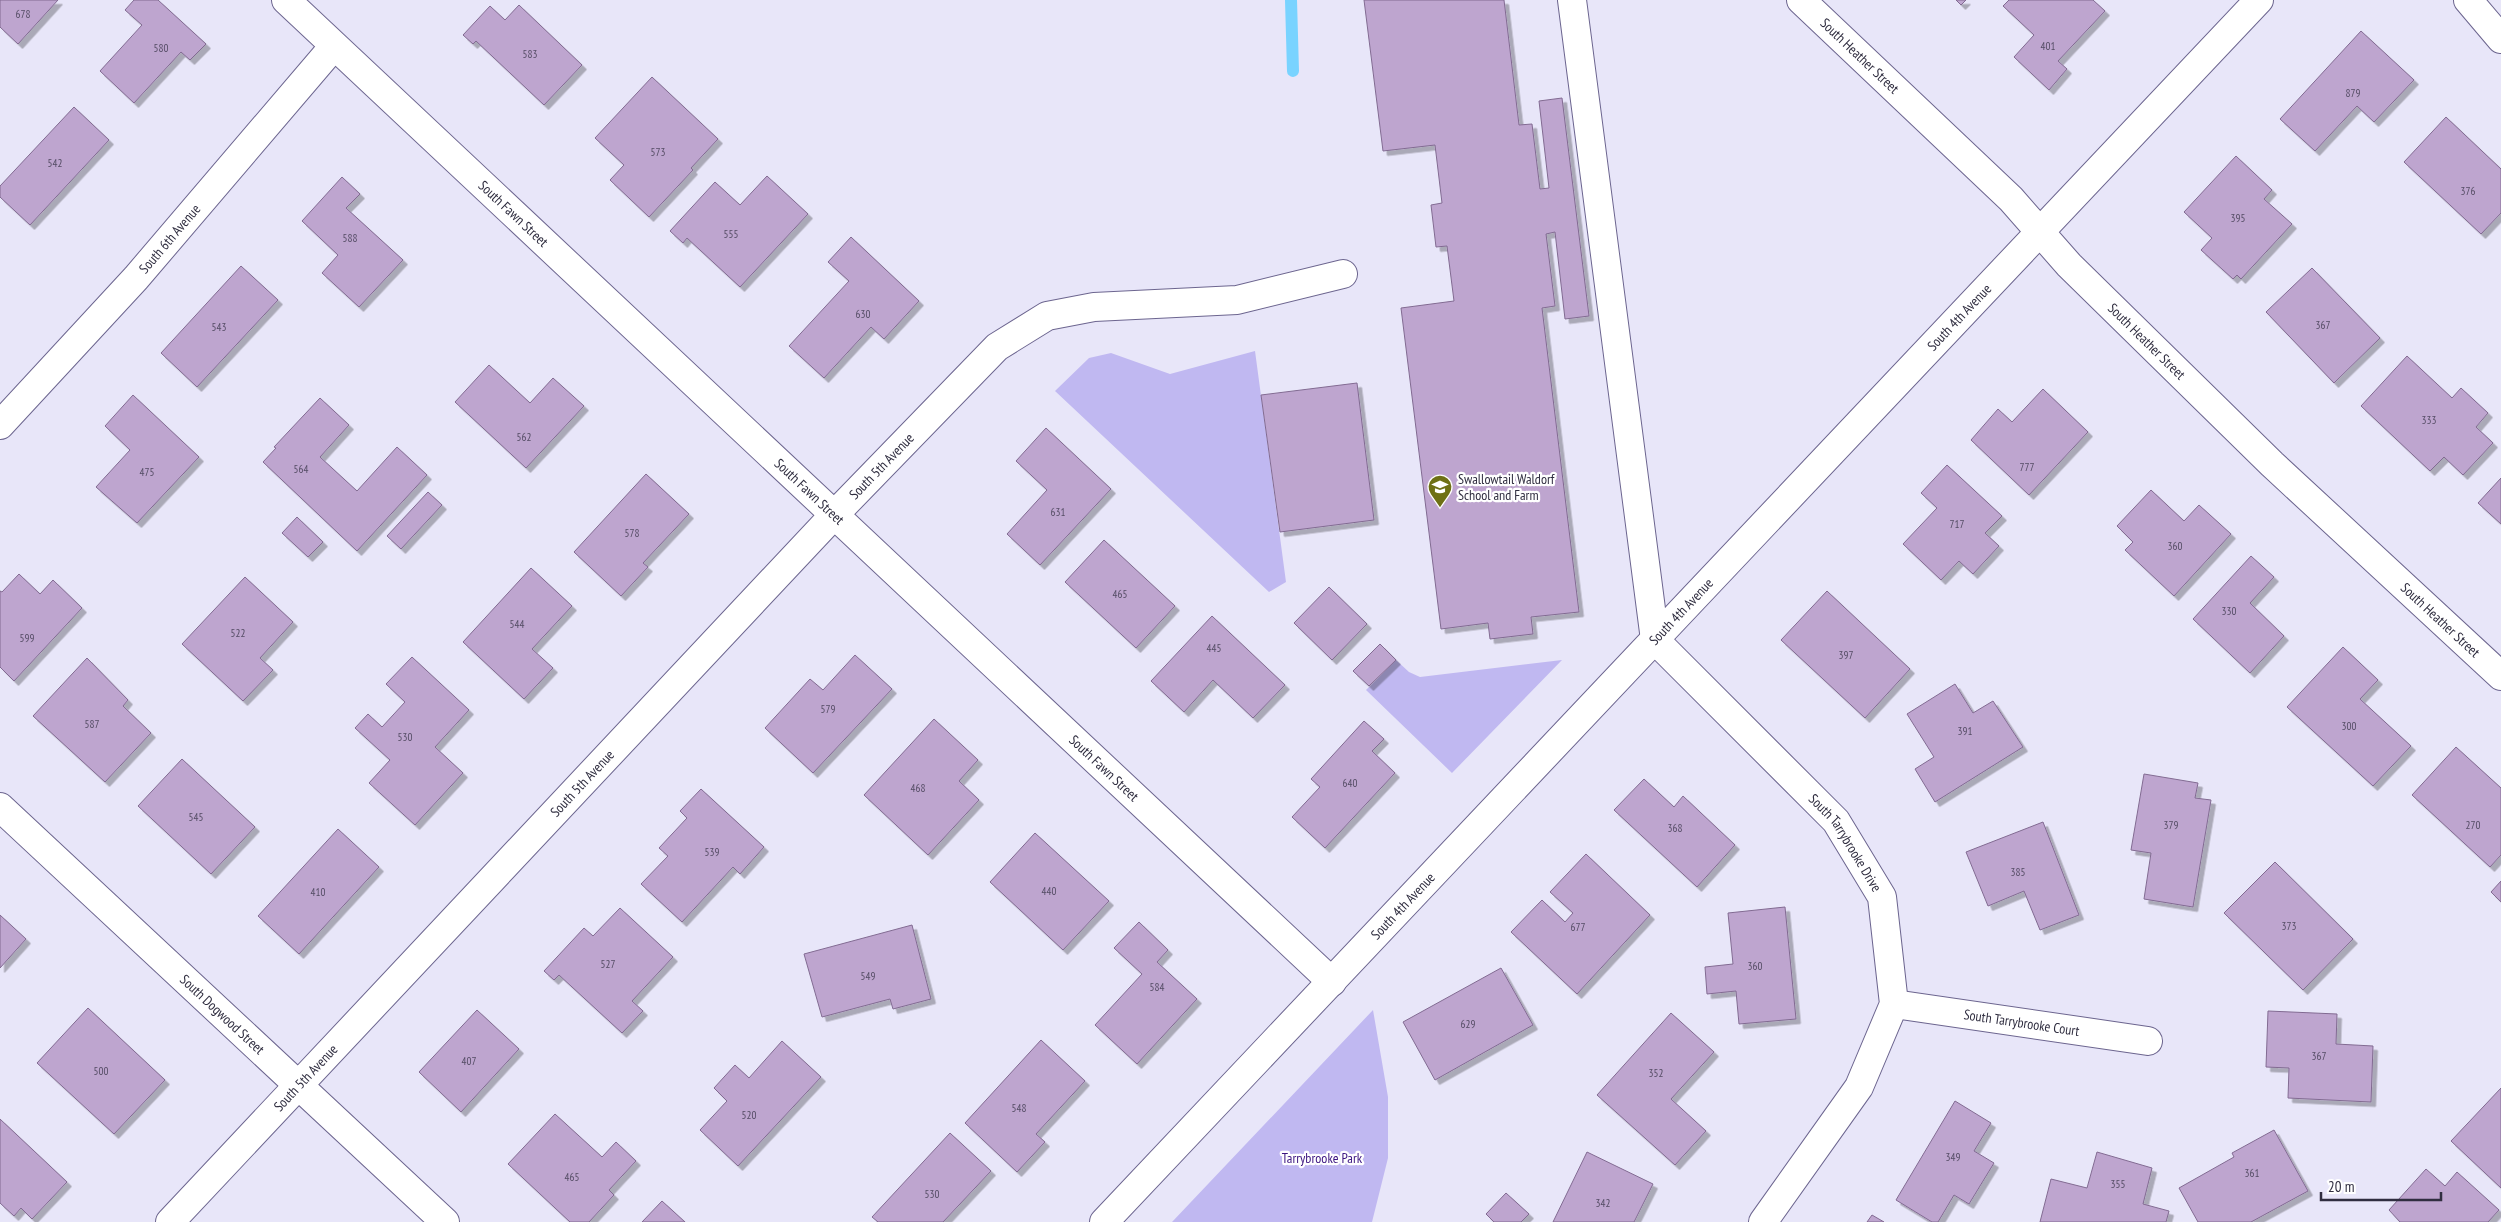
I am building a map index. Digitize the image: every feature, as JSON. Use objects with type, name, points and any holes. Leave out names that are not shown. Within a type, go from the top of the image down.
[{"type":"street","name":"South Fawn Street","points":[[286,0],[1332,982]]},
{"type":"street","points":[[1572,0],[1655,640]]},
{"type":"street","name":"South Heather Street","points":[[1801,0],[2011,199],[2069,265],[2272,464],[2501,676]]},
{"type":"street","name":"South 4th Avenue","points":[[1104,1222],[2259,0]]},
{"type":"street","points":[[2468,0],[2501,39]]},
{"type":"street","name":"South 6th Avenue","points":[[0,425],[136,278],[334,46]]},
{"type":"street","name":"South 5th Avenue","points":[[170,1222],[834,515],[997,347],[1047,316],[1094,307],[1237,300],[1343,274]]},
{"type":"street","name":"South Tarrybrooke Drive","points":[[1655,640],[1836,821],[1882,897],[1894,1004],[1859,1087],[1763,1222]]},
{"type":"street","name":"South Dogwood Street","points":[[0,807],[445,1222]]},
{"type":"street","name":"South Tarrybrooke Court","points":[[1894,1004],[2148,1041]]},
{"type":"green space","points":[[1255,351],[1286,582],[1269,592],[1055,391],[1089,358],[1111,353],[1170,374]]},
{"type":"green space","points":[[1396,660],[1409,672],[1420,677],[1562,660],[1452,773],[1366,690]]},
{"type":"green space","name":"Tarrybrooke Park","points":[[1373,1010],[1388,1097],[1388,1158],[1372,1222],[1172,1222]]},
{"type":"building","points":[[0,0],[58,0],[18,44],[0,27]]},
{"type":"building","points":[[134,0],[158,0],[206,44],[190,60],[181,52],[134,103],[100,71],[142,25],[125,10]]},
{"type":"building","points":[[1364,0],[1504,0],[1519,125],[1532,124],[1540,189],[1549,188],[1539,101],[1562,98],[1589,316],[1565,319],[1555,232],[1546,234],[1555,306],[1542,308],[1579,612],[1531,617],[1533,634],[1490,639],[1488,623],[1441,629],[1401,308],[1454,301],[1447,246],[1436,247],[1431,205],[1442,203],[1435,145],[1383,151]]},
{"type":"building","points":[[1956,0],[1966,0],[1961,5]]},
{"type":"building","points":[[2009,0],[2093,0],[2105,11],[2058,61],[2067,69],[2049,90],[2014,57],[2034,35],[2003,6]]},
{"type":"building","points":[[519,5],[582,65],[544,105],[476,41],[473,44],[463,35],[490,6],[505,20]]},
{"type":"building","points":[[2361,31],[2414,80],[2374,122],[2357,106],[2315,151],[2280,119]]},
{"type":"building","points":[[652,77],[718,139],[691,168],[693,170],[649,217],[610,180],[624,165],[595,138]]},
{"type":"building","points":[[74,107],[109,140],[30,225],[0,197],[0,186]]},
{"type":"building","points":[[2446,117],[2501,169],[2501,213],[2481,234],[2404,162]]},
{"type":"building","points":[[2236,156],[2272,190],[2264,199],[2292,224],[2241,279],[2237,275],[2233,279],[2201,250],[2212,238],[2184,212]]},
{"type":"building","points":[[767,176],[808,214],[740,287],[687,238],[683,243],[670,231],[715,182],[740,205]]},
{"type":"building","points":[[342,177],[360,194],[346,208],[403,260],[359,307],[322,273],[338,255],[302,221]]},
{"type":"building","points":[[851,237],[919,301],[884,339],[871,327],[824,378],[789,346],[849,281],[828,262]]},
{"type":"building","points":[[241,266],[278,300],[197,387],[161,353]]},
{"type":"building","points":[[2312,268],[2380,338],[2334,383],[2266,312]]},
{"type":"building","points":[[2407,356],[2452,398],[2461,388],[2488,413],[2476,427],[2493,443],[2463,475],[2444,457],[2430,471],[2361,406]]},
{"type":"building","points":[[489,365],[530,403],[553,378],[584,406],[526,468],[455,402]]},
{"type":"building","points":[[1357,383],[1374,520],[1280,532],[1261,395]]},
{"type":"building","points":[[2043,389],[2088,432],[2029,495],[1971,440],[1998,409],[2012,422]]},
{"type":"building","points":[[133,395],[199,457],[137,523],[96,487],[130,450],[105,426]]},
{"type":"building","points":[[320,398],[349,425],[320,457],[357,491],[397,447],[427,475],[357,551],[263,462],[276,448],[274,447]]},
{"type":"building","points":[[1046,428],[1111,489],[1040,565],[1007,534],[1047,490],[1016,461]]},
{"type":"building","points":[[1947,465],[2002,516],[1985,533],[1999,546],[1973,574],[1959,561],[1941,580],[1903,544],[1937,508],[1921,493]]},
{"type":"building","points":[[646,474],[689,514],[643,563],[648,567],[621,596],[574,552]]},
{"type":"building","points":[[2501,478],[2501,524],[2478,503]]},
{"type":"building","points":[[2151,490],[2184,521],[2199,505],[2231,534],[2174,596],[2125,550],[2133,542],[2117,526]]},
{"type":"building","points":[[428,492],[442,505],[401,549],[387,536]]},
{"type":"building","points":[[297,517],[323,542],[308,557],[282,533]]},
{"type":"building","points":[[1104,540],[1175,606],[1136,648],[1065,582]]},
{"type":"building","points":[[2251,556],[2274,577],[2250,603],[2284,636],[2250,673],[2193,619]]},
{"type":"building","points":[[531,568],[572,606],[532,649],[553,668],[524,699],[463,642]]},
{"type":"building","points":[[19,574],[40,594],[53,580],[82,608],[14,681],[0,667],[0,591],[2,592]]},
{"type":"building","points":[[245,577],[293,622],[260,658],[273,670],[243,701],[182,644]]},
{"type":"building","points":[[1329,587],[1367,624],[1332,660],[1294,623]]},
{"type":"building","points":[[1827,591],[1910,669],[1865,718],[1781,640]]},
{"type":"building","points":[[1212,616],[1285,685],[1253,718],[1213,680],[1184,712],[1151,681]]},
{"type":"building","points":[[1380,644],[1396,660],[1369,686],[1353,671]]},
{"type":"building","points":[[2343,647],[2378,680],[2360,699],[2411,746],[2373,786],[2287,707]]},
{"type":"building","points":[[855,655],[892,689],[813,773],[765,728],[810,679],[823,690]]},
{"type":"building","points":[[412,657],[469,710],[435,747],[463,773],[415,825],[369,783],[390,760],[355,728],[368,714],[382,727],[405,702],[386,684]]},
{"type":"building","points":[[87,658],[128,700],[123,706],[151,733],[105,782],[33,716]]},
{"type":"building","points":[[1955,684],[1973,713],[1993,701],[2023,747],[1935,802],[1915,769],[1934,757],[1907,714]]},
{"type":"building","points":[[934,719],[978,760],[959,781],[979,800],[928,855],[864,795]]},
{"type":"building","points":[[1364,721],[1384,739],[1372,751],[1395,773],[1325,848],[1292,817],[1320,787],[1311,779]]},
{"type":"building","points":[[2456,747],[2501,788],[2501,855],[2490,867],[2412,795]]},
{"type":"building","points":[[182,759],[255,827],[211,874],[138,806]]},
{"type":"building","points":[[2144,774],[2198,783],[2195,798],[2211,800],[2193,907],[2144,899],[2151,853],[2131,850]]},
{"type":"building","points":[[1644,779],[1674,807],[1683,796],[1735,845],[1697,887],[1614,810]]},
{"type":"building","points":[[701,789],[764,847],[740,874],[733,867],[682,922],[641,884],[668,856],[659,848],[687,818],[680,811]]},
{"type":"building","points":[[2043,822],[2079,915],[2040,930],[2024,891],[1988,906],[1966,852]]},
{"type":"building","points":[[338,829],[379,867],[299,954],[258,916]]},
{"type":"building","points":[[1035,833],[1109,901],[1063,950],[990,882]]},
{"type":"building","points":[[1586,854],[1650,915],[1577,994],[1511,932],[1542,900],[1565,922],[1573,913],[1550,892]]},
{"type":"building","points":[[2275,862],[2353,939],[2303,990],[2224,913]]},
{"type":"building","points":[[2501,881],[2501,902],[2491,892]]},
{"type":"building","points":[[1785,907],[1796,1019],[1739,1024],[1736,991],[1707,994],[1705,967],[1733,964],[1728,913]]},
{"type":"building","points":[[620,908],[673,957],[632,1001],[643,1011],[622,1033],[559,975],[554,980],[544,971],[584,928],[593,936]]},
{"type":"building","points":[[0,915],[26,939],[0,968]]},
{"type":"building","points":[[1139,922],[1168,950],[1157,962],[1197,999],[1137,1064],[1095,1025],[1142,974],[1114,948]]},
{"type":"building","points":[[912,925],[931,999],[893,1009],[890,999],[822,1017],[804,954]]},
{"type":"building","points":[[1501,968],[1533,1025],[1435,1080],[1403,1022]]},
{"type":"building","points":[[88,1008],[165,1080],[114,1134],[37,1063]]},
{"type":"building","points":[[477,1010],[519,1049],[461,1112],[419,1072]]},
{"type":"building","points":[[2268,1011],[2337,1014],[2336,1044],[2373,1046],[2371,1102],[2288,1098],[2289,1068],[2266,1067]]},
{"type":"building","points":[[1671,1013],[1714,1052],[1671,1099],[1706,1131],[1675,1165],[1597,1095]]},
{"type":"building","points":[[1041,1040],[1085,1081],[1036,1134],[1045,1142],[1017,1172],[965,1123]]},
{"type":"building","points":[[782,1041],[821,1077],[738,1166],[700,1130],[727,1101],[714,1088],[735,1065],[749,1078]]},
{"type":"building","points":[[2501,1088],[2501,1188],[2451,1141]]},
{"type":"building","points":[[1955,1101],[1991,1123],[1974,1151],[1994,1163],[1969,1204],[1954,1195],[1938,1222],[1932,1222],[1896,1200]]},
{"type":"building","points":[[555,1114],[602,1157],[616,1142],[636,1161],[609,1190],[614,1195],[589,1222],[570,1222],[508,1164]]},
{"type":"building","points":[[0,1119],[67,1182],[32,1219],[21,1208],[14,1216],[0,1203]]},
{"type":"building","points":[[2274,1130],[2308,1191],[2251,1222],[2198,1222],[2179,1188],[2234,1157],[2232,1153]]},
{"type":"building","points":[[950,1133],[991,1171],[943,1222],[878,1222],[872,1217]]},
{"type":"building","points":[[1587,1152],[1653,1184],[1634,1222],[1553,1222]]},
{"type":"building","points":[[2097,1152],[2152,1168],[2143,1204],[2169,1211],[2166,1222],[2040,1222],[2051,1179],[2087,1188]]},
{"type":"building","points":[[2426,1169],[2445,1186],[2457,1172],[2499,1210],[2488,1222],[2400,1222],[2389,1210]]},
{"type":"building","points":[[1506,1193],[1529,1214],[1521,1222],[1494,1222],[1486,1214]]},
{"type":"building","points":[[662,1201],[685,1222],[642,1222]]},
{"type":"building","points":[[1872,1215],[1884,1222],[1867,1222]]},
{"type":"waterway","points":[[1291,0],[1293,71]]},
{"type":"place","name":"Swallowtail Waldorf School and Farm","points":[[1440,508]]}]
